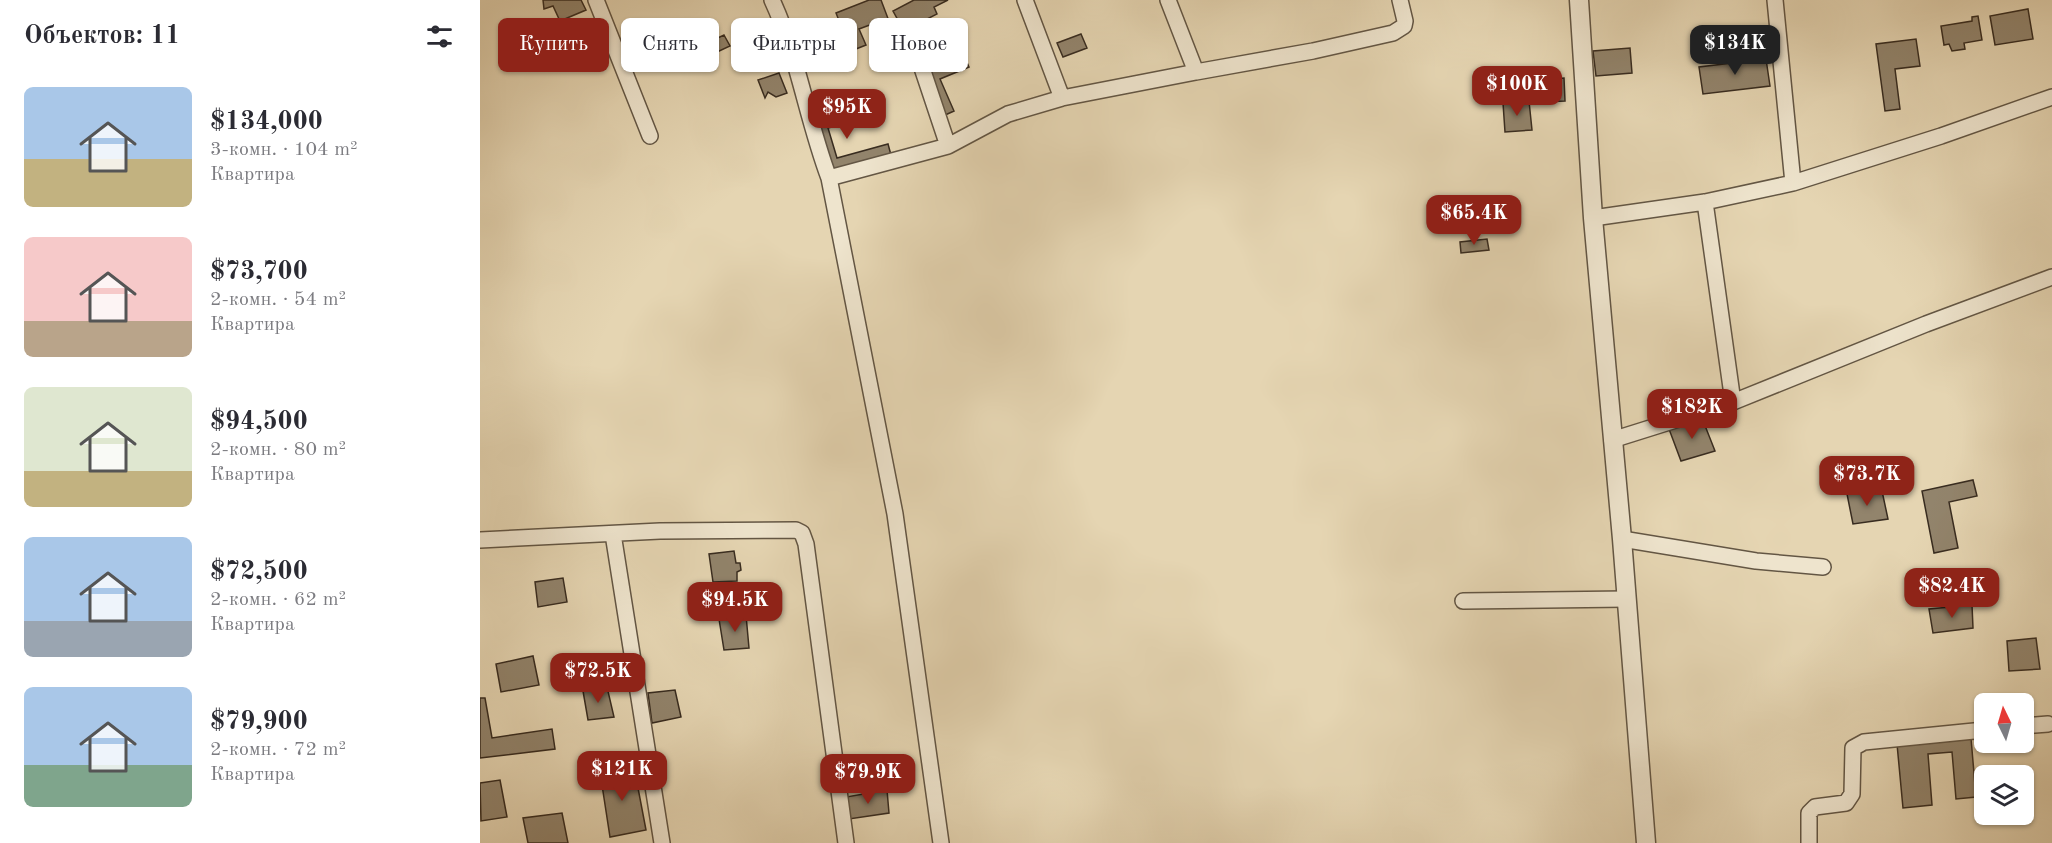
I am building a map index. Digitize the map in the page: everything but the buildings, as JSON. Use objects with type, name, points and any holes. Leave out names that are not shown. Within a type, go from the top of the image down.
[{"type":"street","points":[[597,0],[650,136]]},
{"type":"street","points":[[772,0],[781,22],[815,142],[829,178],[895,514],[941,843]]},
{"type":"street","points":[[1025,0],[1062,98]]},
{"type":"street","points":[[1168,0],[1196,72]]},
{"type":"street","points":[[829,178],[948,146],[1008,114],[1062,98],[1313,51],[1393,33],[1404,26],[1400,0]]},
{"type":"street","points":[[1579,0],[1593,218],[1646,843]]},
{"type":"street","points":[[1775,0],[1793,183]]},
{"type":"street","points":[[923,72],[948,146]]},
{"type":"street","points":[[1593,218],[1705,202],[1793,183],[1941,136],[2052,97]]},
{"type":"street","points":[[1705,202],[1733,402]]},
{"type":"street","points":[[1612,440],[1733,402],[1916,328],[2052,277]]},
{"type":"street","points":[[480,540],[691,531],[796,530],[802,533],[806,544],[846,843]]},
{"type":"street","points":[[613,534],[662,843]]},
{"type":"street","points":[[1622,539],[1756,561],[1823,567]]},
{"type":"street","points":[[1463,601],[1627,599]]},
{"type":"street","points":[[2034,725],[2048,724]]},
{"type":"street","points":[[1809,843],[1809,813],[1815,807],[1846,803],[1852,794],[1853,748],[1864,742],[1974,731]]}]
